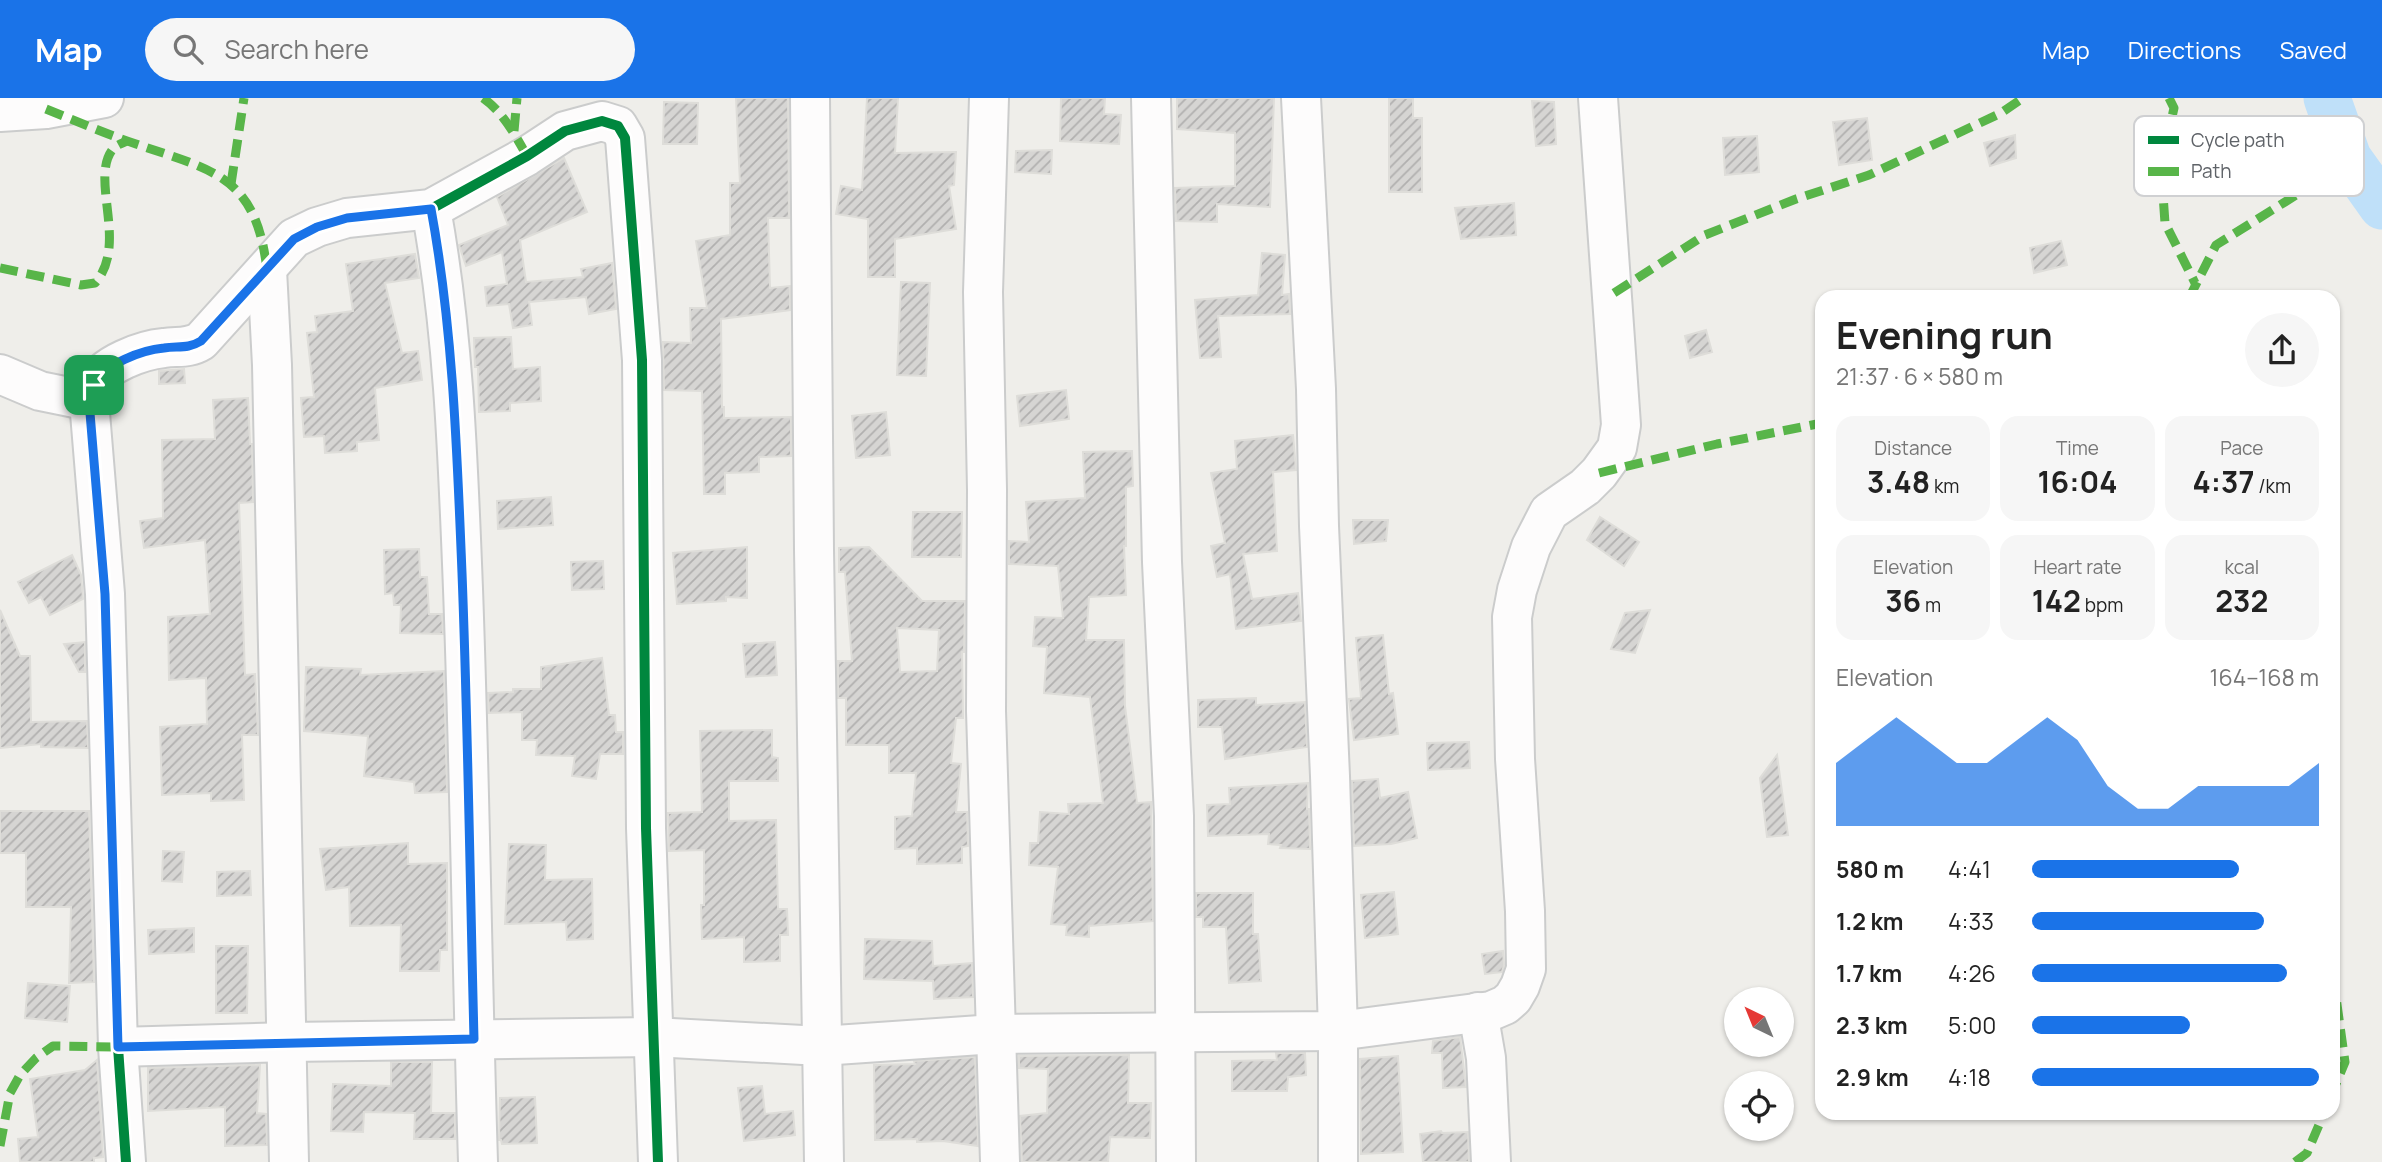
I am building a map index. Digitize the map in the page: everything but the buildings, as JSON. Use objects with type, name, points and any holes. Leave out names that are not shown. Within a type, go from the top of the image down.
[{"type":"street","points":[[0,111],[46,109],[104,98]]},
{"type":"street","points":[[810,98],[824,1162]]},
{"type":"street","points":[[989,98],[983,292],[987,490],[986,711],[1000,1162]]},
{"type":"street","points":[[1152,98],[1163,562],[1174,816],[1176,1162]]},
{"type":"street","points":[[1301,98],[1316,389],[1330,776],[1338,1031],[1338,1162]]},
{"type":"street","points":[[118,1047],[653,1037],[821,1046],[995,1034],[1338,1031],[1491,1011],[1505,1005],[1520,986],[1526,969],[1512,617],[1517,590],[1531,547],[1549,512],[1585,487],[1599,473],[1617,448],[1621,425],[1598,98]]},
{"type":"street","points":[[126,1162],[118,1047],[105,594],[89,401],[94,385],[103,372],[136,353],[164,348],[190,348],[201,341],[267,270],[280,252],[294,239],[317,227],[347,218],[431,209],[527,156],[565,131],[602,121],[618,126],[625,138],[642,360],[646,828],[658,1162]]},
{"type":"street","points":[[431,209],[441,264],[457,447],[478,1162]]},
{"type":"street","points":[[267,270],[272,365],[289,1162]]},
{"type":"street","points":[[0,374],[40,391],[89,401]]},
{"type":"street","points":[[1478,1012],[1486,1058],[1491,1162]]},
{"type":"waterway","points":[[2327,98],[2333,116]]},
{"type":"waterway","points":[[2364,181],[2382,206]]},
{"type":"marked path","points":[[231,184],[244,98]]},
{"type":"marked path","points":[[483,98],[503,117],[527,156]]},
{"type":"marked path","points":[[514,131],[517,98]]},
{"type":"marked path","points":[[1614,293],[1705,235],[1796,199],[1869,175],[2001,113],[2023,98]]},
{"type":"marked path","points":[[2169,98],[2174,108],[2172,116]]},
{"type":"marked path","points":[[46,109],[188,162],[227,182],[242,196],[253,214],[267,270]]},
{"type":"marked path","points":[[0,268],[81,285],[95,283],[105,268],[109,250],[105,177],[107,162],[114,148],[127,141]]},
{"type":"marked path","points":[[2163,196],[2165,223],[2195,283]]},
{"type":"marked path","points":[[2193,290],[2216,245],[2295,196]]},
{"type":"marked path","points":[[1599,473],[1717,444],[1815,424]]},
{"type":"marked path","points":[[2340,1026],[2345,1062],[2340,1074]]},
{"type":"marked path","points":[[0,1146],[10,1093],[20,1075],[36,1058],[53,1046],[118,1047]]},
{"type":"marked path","points":[[2295,1162],[2307,1153],[2321,1120]]},
{"type":"cycle path","points":[[126,1162],[118,1047],[105,594],[89,401],[93,385],[98,377],[114,365],[135,355],[201,341],[294,238],[317,227],[347,218],[431,209],[527,156],[565,131],[602,121],[618,126],[625,138],[642,360],[646,828],[658,1162]]},
{"type":"route","points":[[431,209],[441,264],[457,447],[474,1039],[118,1047],[105,594],[89,401],[94,385],[103,372],[136,353],[164,348],[190,348],[201,341],[294,239],[317,227],[347,218],[431,209]]}]
